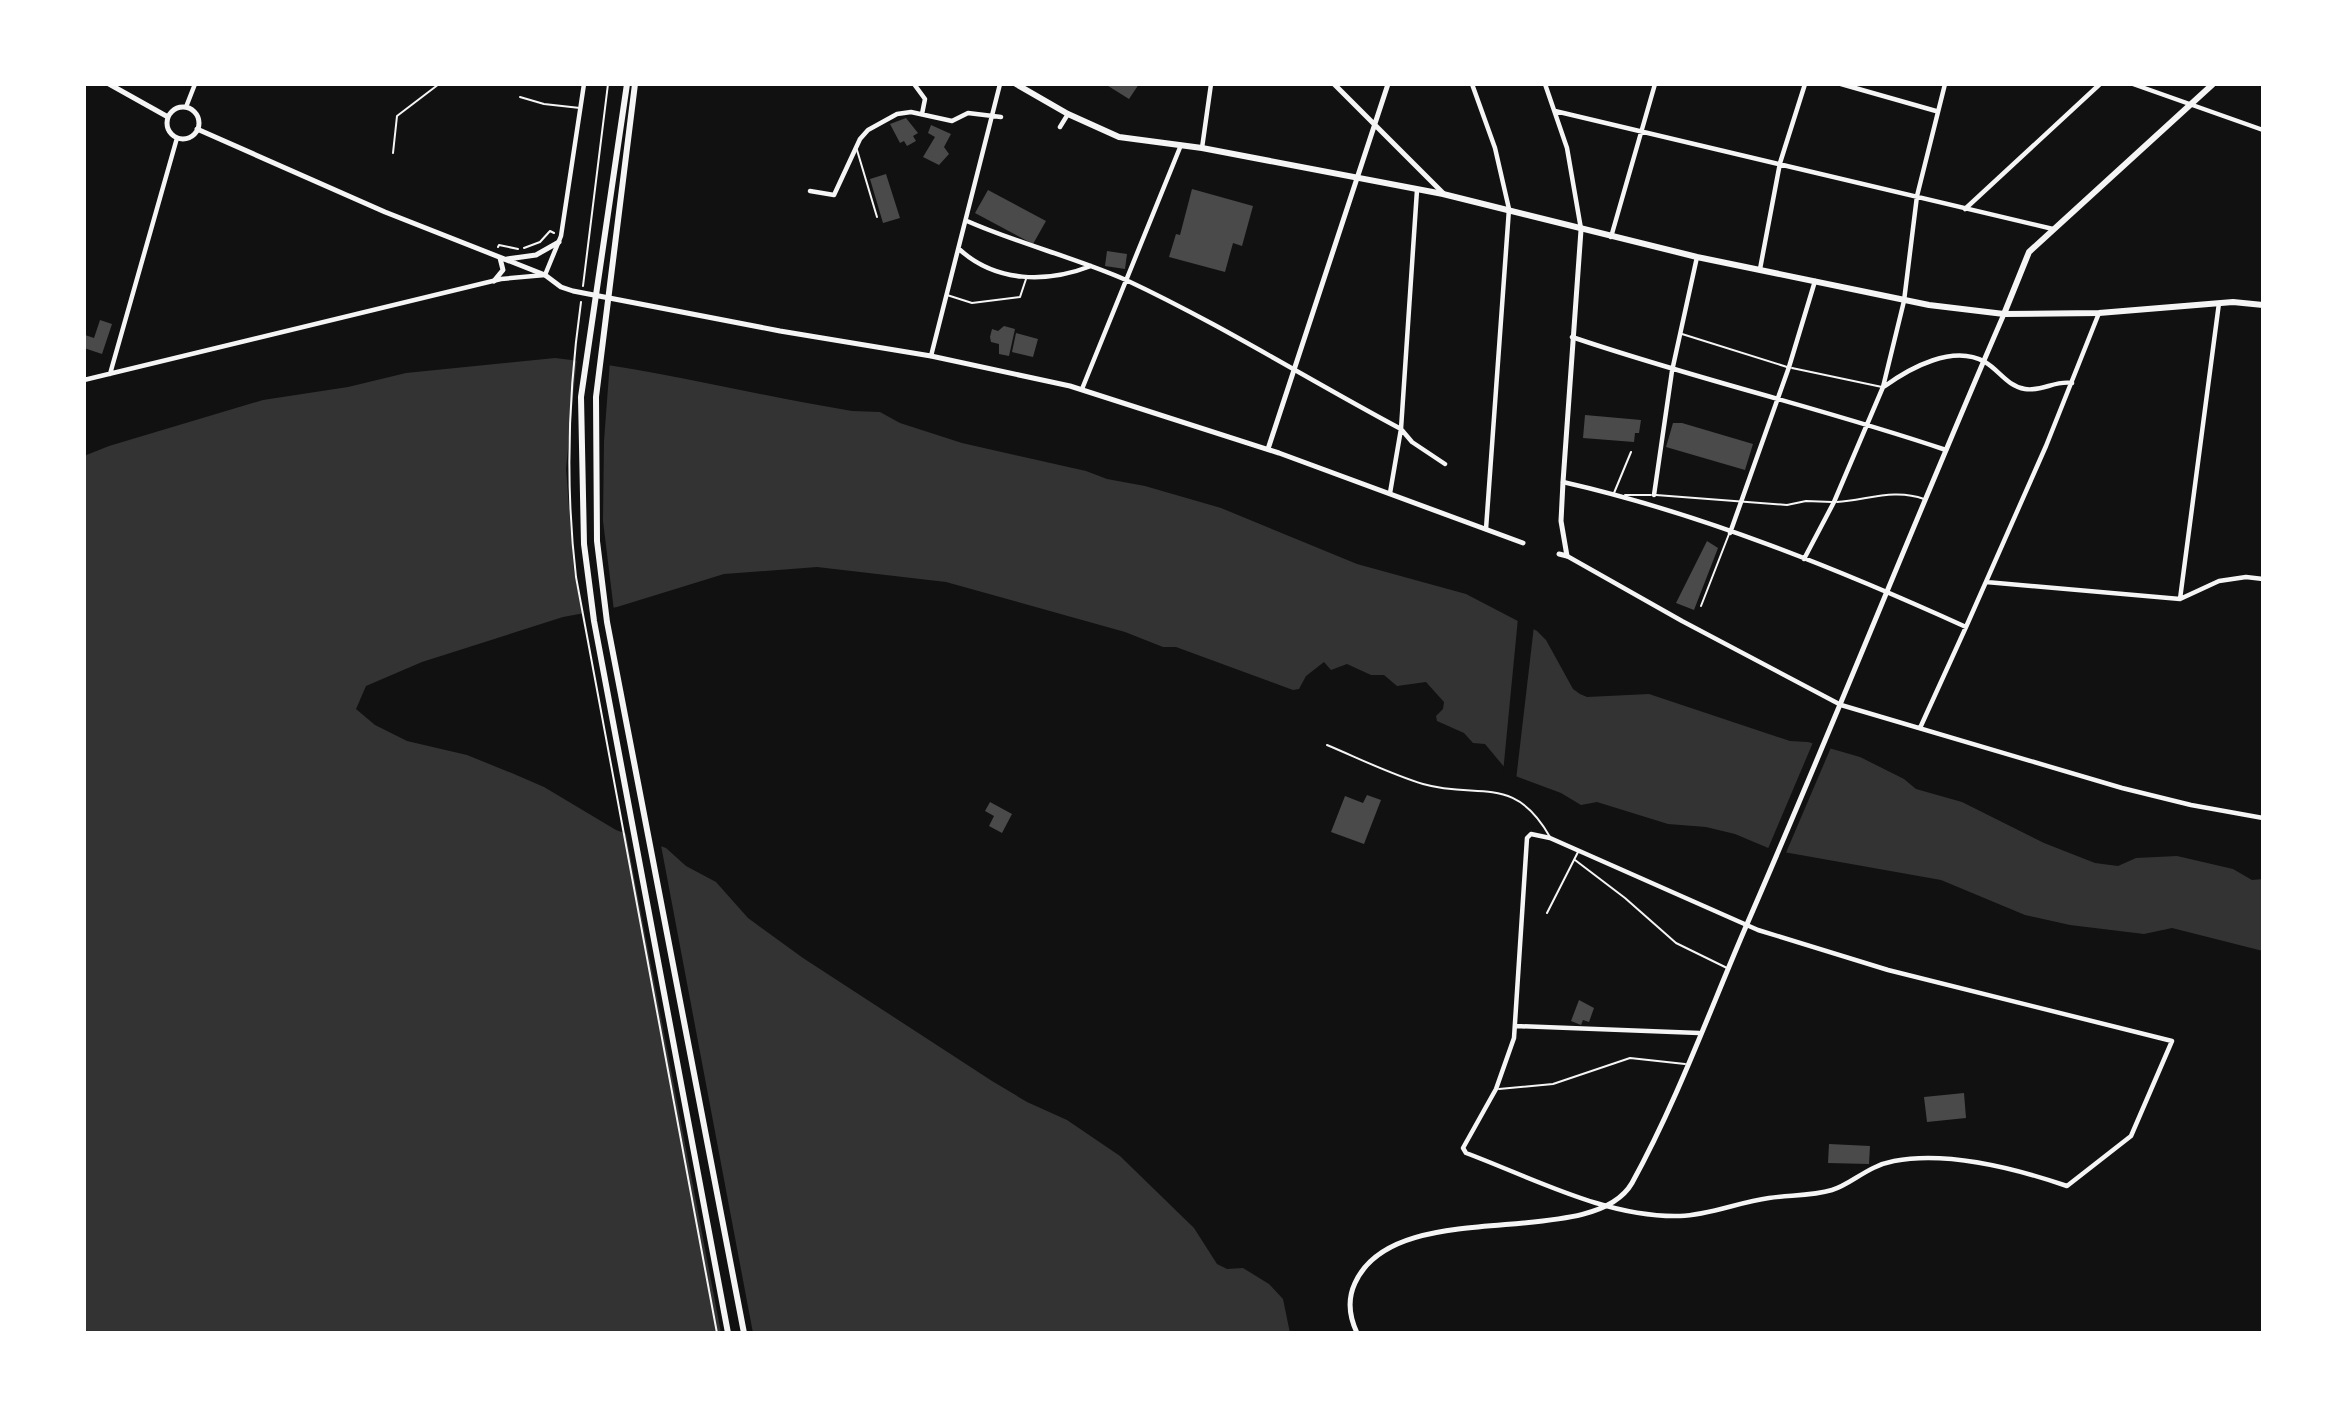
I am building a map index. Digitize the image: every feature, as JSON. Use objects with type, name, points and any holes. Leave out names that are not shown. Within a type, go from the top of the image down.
[{"type":"main road","points":[[627,84],[581,397],[580,478],[584,544],[594,621],[728,1333]]},
{"type":"main road","points":[[635,84],[596,397],[597,541],[607,622],[744,1333]]},
{"type":"main road","points":[[1016,84],[1068,114],[1119,137],[1202,148],[1443,194],[1697,257],[1904,300],[2004,314],[2099,313],[2219,303],[2263,304]]},
{"type":"main road","points":[[2004,314],[2029,252],[2213,84]]},
{"type":"street","points":[[109,84],[168,117]]},
{"type":"street","points":[[186,107],[195,84]]},
{"type":"street","points":[[545,275],[560,239],[584,84]]},
{"type":"street","points":[[914,84],[925,99],[922,114]]},
{"type":"street","points":[[931,356],[1000,84]]},
{"type":"street","points":[[1202,148],[1212,84]]},
{"type":"street","points":[[1334,84],[1443,194]]},
{"type":"street","points":[[1268,449],[1388,84]]},
{"type":"street","points":[[1472,84],[1495,148],[1509,209],[1486,529]]},
{"type":"street","points":[[1545,84],[1567,148],[1581,230],[1561,521],[1567,556]]},
{"type":"street","points":[[1611,237],[1639,131],[1655,84]]},
{"type":"street","points":[[1760,269],[1780,163],[1804,84]]},
{"type":"street","points":[[1842,84],[1936,111]]},
{"type":"street","points":[[1804,559],[1834,502],[1884,387],[1904,300],[1917,196],[1936,111],[1945,84]]},
{"type":"street","points":[[1965,209],[2100,84]]},
{"type":"street","points":[[2133,84],[2263,130]]},
{"type":"street","points":[[186,107],[197,117],[197,129],[188,138],[177,138],[169,131],[168,117],[176,108],[186,107]]},
{"type":"street","points":[[1555,111],[2053,229]]},
{"type":"street","points":[[810,191],[834,195],[856,145],[869,130],[897,114],[922,114],[952,121],[968,113],[1001,117]]},
{"type":"street","points":[[1060,127],[1068,114]]},
{"type":"street","points":[[197,129],[385,212],[545,275],[561,287],[573,291],[780,331],[931,356],[1082,389],[1268,449],[1523,543]]},
{"type":"street","points":[[110,374],[177,138]]},
{"type":"street","points":[[1082,389],[1181,145]]},
{"type":"street","points":[[1390,493],[1401,429],[1417,191]]},
{"type":"street","points":[[967,221],[1009,240],[1092,265],[1124,280],[1401,429],[1412,442],[1446,464]]},
{"type":"street","points":[[505,259],[536,255],[560,239]]},
{"type":"street","points":[[959,249],[986,267],[1027,278],[1065,276],[1092,265]]},
{"type":"street","points":[[494,281],[504,266],[496,256]]},
{"type":"street","points":[[1654,495],[1672,371],[1697,257]]},
{"type":"street","points":[[84,380],[494,281],[545,275]]},
{"type":"street","points":[[1730,533],[1816,280]]},
{"type":"street","points":[[2180,599],[2219,303]]},
{"type":"street","points":[[1920,729],[1986,582],[2099,313]]},
{"type":"street","points":[[1357,1333],[1350,1310],[1351,1293],[1371,1259],[1393,1245],[1426,1236],[1583,1213],[1609,1206],[1623,1196],[1635,1177],[1728,969],[2004,314]]},
{"type":"street","points":[[1572,337],[1672,371],[1778,397],[1946,450]]},
{"type":"street","points":[[1884,387],[1928,361],[1946,358],[1983,361],[2006,380],[2025,389],[2047,387],[2057,380],[2071,383]]},
{"type":"street","points":[[1563,482],[1616,495],[1804,559],[1966,627]]},
{"type":"street","points":[[1559,554],[1841,705],[2134,790],[2191,805],[2263,818]]},
{"type":"street","points":[[1986,582],[2180,599],[2219,581],[2246,577],[2263,579]]},
{"type":"street","points":[[1534,834],[1550,838],[1746,926],[1888,970],[2172,1041],[2131,1136],[2067,1186],[1992,1164],[1915,1160],[1879,1165],[1833,1190],[1765,1198],[1709,1212],[1681,1216],[1609,1206],[1464,1150],[1464,1142],[1496,1088],[1511,1051],[1516,1026],[1527,838],[1534,834]]},
{"type":"street","points":[[1516,1026],[1699,1033]]},
{"type":"lane","points":[[393,153],[397,116],[439,84]]},
{"type":"lane","points":[[520,97],[548,105],[580,108]]},
{"type":"lane","points":[[856,145],[877,217]]},
{"type":"lane","points":[[947,295],[972,303],[1020,297],[1027,278]]},
{"type":"lane","points":[[1680,333],[1788,368],[1884,387]]},
{"type":"lane","points":[[1631,452],[1616,495],[1742,500],[1787,505],[1806,501],[1869,500],[1892,492],[1925,500]]},
{"type":"lane","points":[[1701,606],[1730,533]]},
{"type":"lane","points":[[1326,745],[1420,783],[1507,795],[1530,808],[1550,838]]},
{"type":"lane","points":[[1547,913],[1579,850]]},
{"type":"lane","points":[[1574,860],[1625,898],[1676,943],[1728,969]]},
{"type":"lane","points":[[1496,1088],[1553,1084],[1630,1058],[1686,1064]]},
{"type":"path","points":[[584,274],[608,84]]},
{"type":"path","points":[[496,256],[499,245],[525,248],[540,242],[550,231]]},
{"type":"path","points":[[601,721],[717,1333]]},
{"type":"shaded area","points":[[555,358],[630,369],[815,405],[880,412],[900,423],[962,443],[1086,471],[1107,479],[1145,486],[1221,508],[1357,564],[1466,594],[1537,631],[1546,640],[1573,689],[1587,697],[1649,694],[1790,741],[1808,742],[1860,757],[1904,779],[1916,789],[1962,802],[2044,843],[2095,863],[2118,866],[2136,858],[2177,856],[2233,869],[2252,880],[2263,879],[2263,951],[2172,928],[2144,934],[2070,925],[2025,915],[1941,880],[1773,850],[1735,834],[1706,827],[1668,824],[1597,802],[1581,805],[1561,793],[1510,774],[1485,744],[1473,743],[1464,733],[1437,721],[1436,716],[1443,709],[1444,702],[1426,682],[1397,686],[1384,675],[1371,675],[1347,664],[1331,670],[1324,662],[1306,676],[1299,689],[1293,690],[1176,647],[1163,647],[1125,632],[946,582],[817,567],[724,574],[617,607],[563,617],[422,662],[366,686],[356,709],[375,725],[407,741],[467,755],[514,774],[544,787],[616,830],[666,848],[686,866],[716,882],[748,918],[803,958],[992,1081],[1027,1102],[1067,1120],[1120,1156],[1194,1228],[1217,1264],[1227,1269],[1243,1268],[1269,1284],[1283,1299],[1290,1333],[84,1333],[84,456],[263,400],[348,387],[406,373]]},
{"type":"pier","points":[[577,357],[610,361],[604,441],[603,521],[614,611],[583,617],[574,572],[566,469]]},
{"type":"pier","points":[[1518,618],[1534,626],[1516,780],[1503,773]]},
{"type":"pier","points":[[1814,740],[1832,745],[1785,855],[1772,853],[1767,851]]},
{"type":"pier","points":[[625,829],[660,840],[753,1333],[721,1333]]},
{"type":"building","points":[[1105,84],[1139,84],[1129,99]]},
{"type":"building","points":[[906,118],[918,133],[913,136],[916,141],[907,146],[904,141],[900,143],[890,124]]},
{"type":"building","points":[[931,125],[951,134],[944,147],[949,154],[939,165],[923,157],[935,137],[928,133]]},
{"type":"building","points":[[886,174],[900,218],[883,223],[870,179]]},
{"type":"building","points":[[1192,189],[1253,206],[1242,246],[1233,243],[1225,272],[1169,257],[1176,234],[1180,235]]},
{"type":"building","points":[[988,190],[1046,221],[1033,244],[975,213]]},
{"type":"building","points":[[1107,251],[1127,254],[1125,269],[1105,266]]},
{"type":"building","points":[[100,320],[112,324],[102,354],[84,348],[85,335],[94,338]]},
{"type":"building","points":[[1004,326],[1015,329],[1009,356],[999,354],[999,344],[991,342],[990,337],[992,329],[998,331]]},
{"type":"building","points":[[1016,333],[1038,339],[1033,357],[1012,352]]},
{"type":"building","points":[[1585,415],[1641,420],[1639,433],[1635,433],[1634,442],[1583,438]]},
{"type":"building","points":[[1673,423],[1682,423],[1753,444],[1745,470],[1666,447]]},
{"type":"building","points":[[1707,541],[1718,548],[1694,610],[1676,603]]},
{"type":"building","points":[[1367,795],[1381,800],[1364,844],[1331,832],[1345,796],[1363,803]]},
{"type":"building","points":[[990,802],[1012,814],[1002,833],[989,826],[994,816],[985,811]]},
{"type":"building","points":[[1579,1000],[1594,1008],[1589,1022],[1583,1020],[1581,1025],[1571,1021]]},
{"type":"building","points":[[1964,1093],[1966,1118],[1927,1122],[1924,1097]]},
{"type":"building","points":[[1829,1144],[1870,1146],[1869,1164],[1828,1163]]}]
